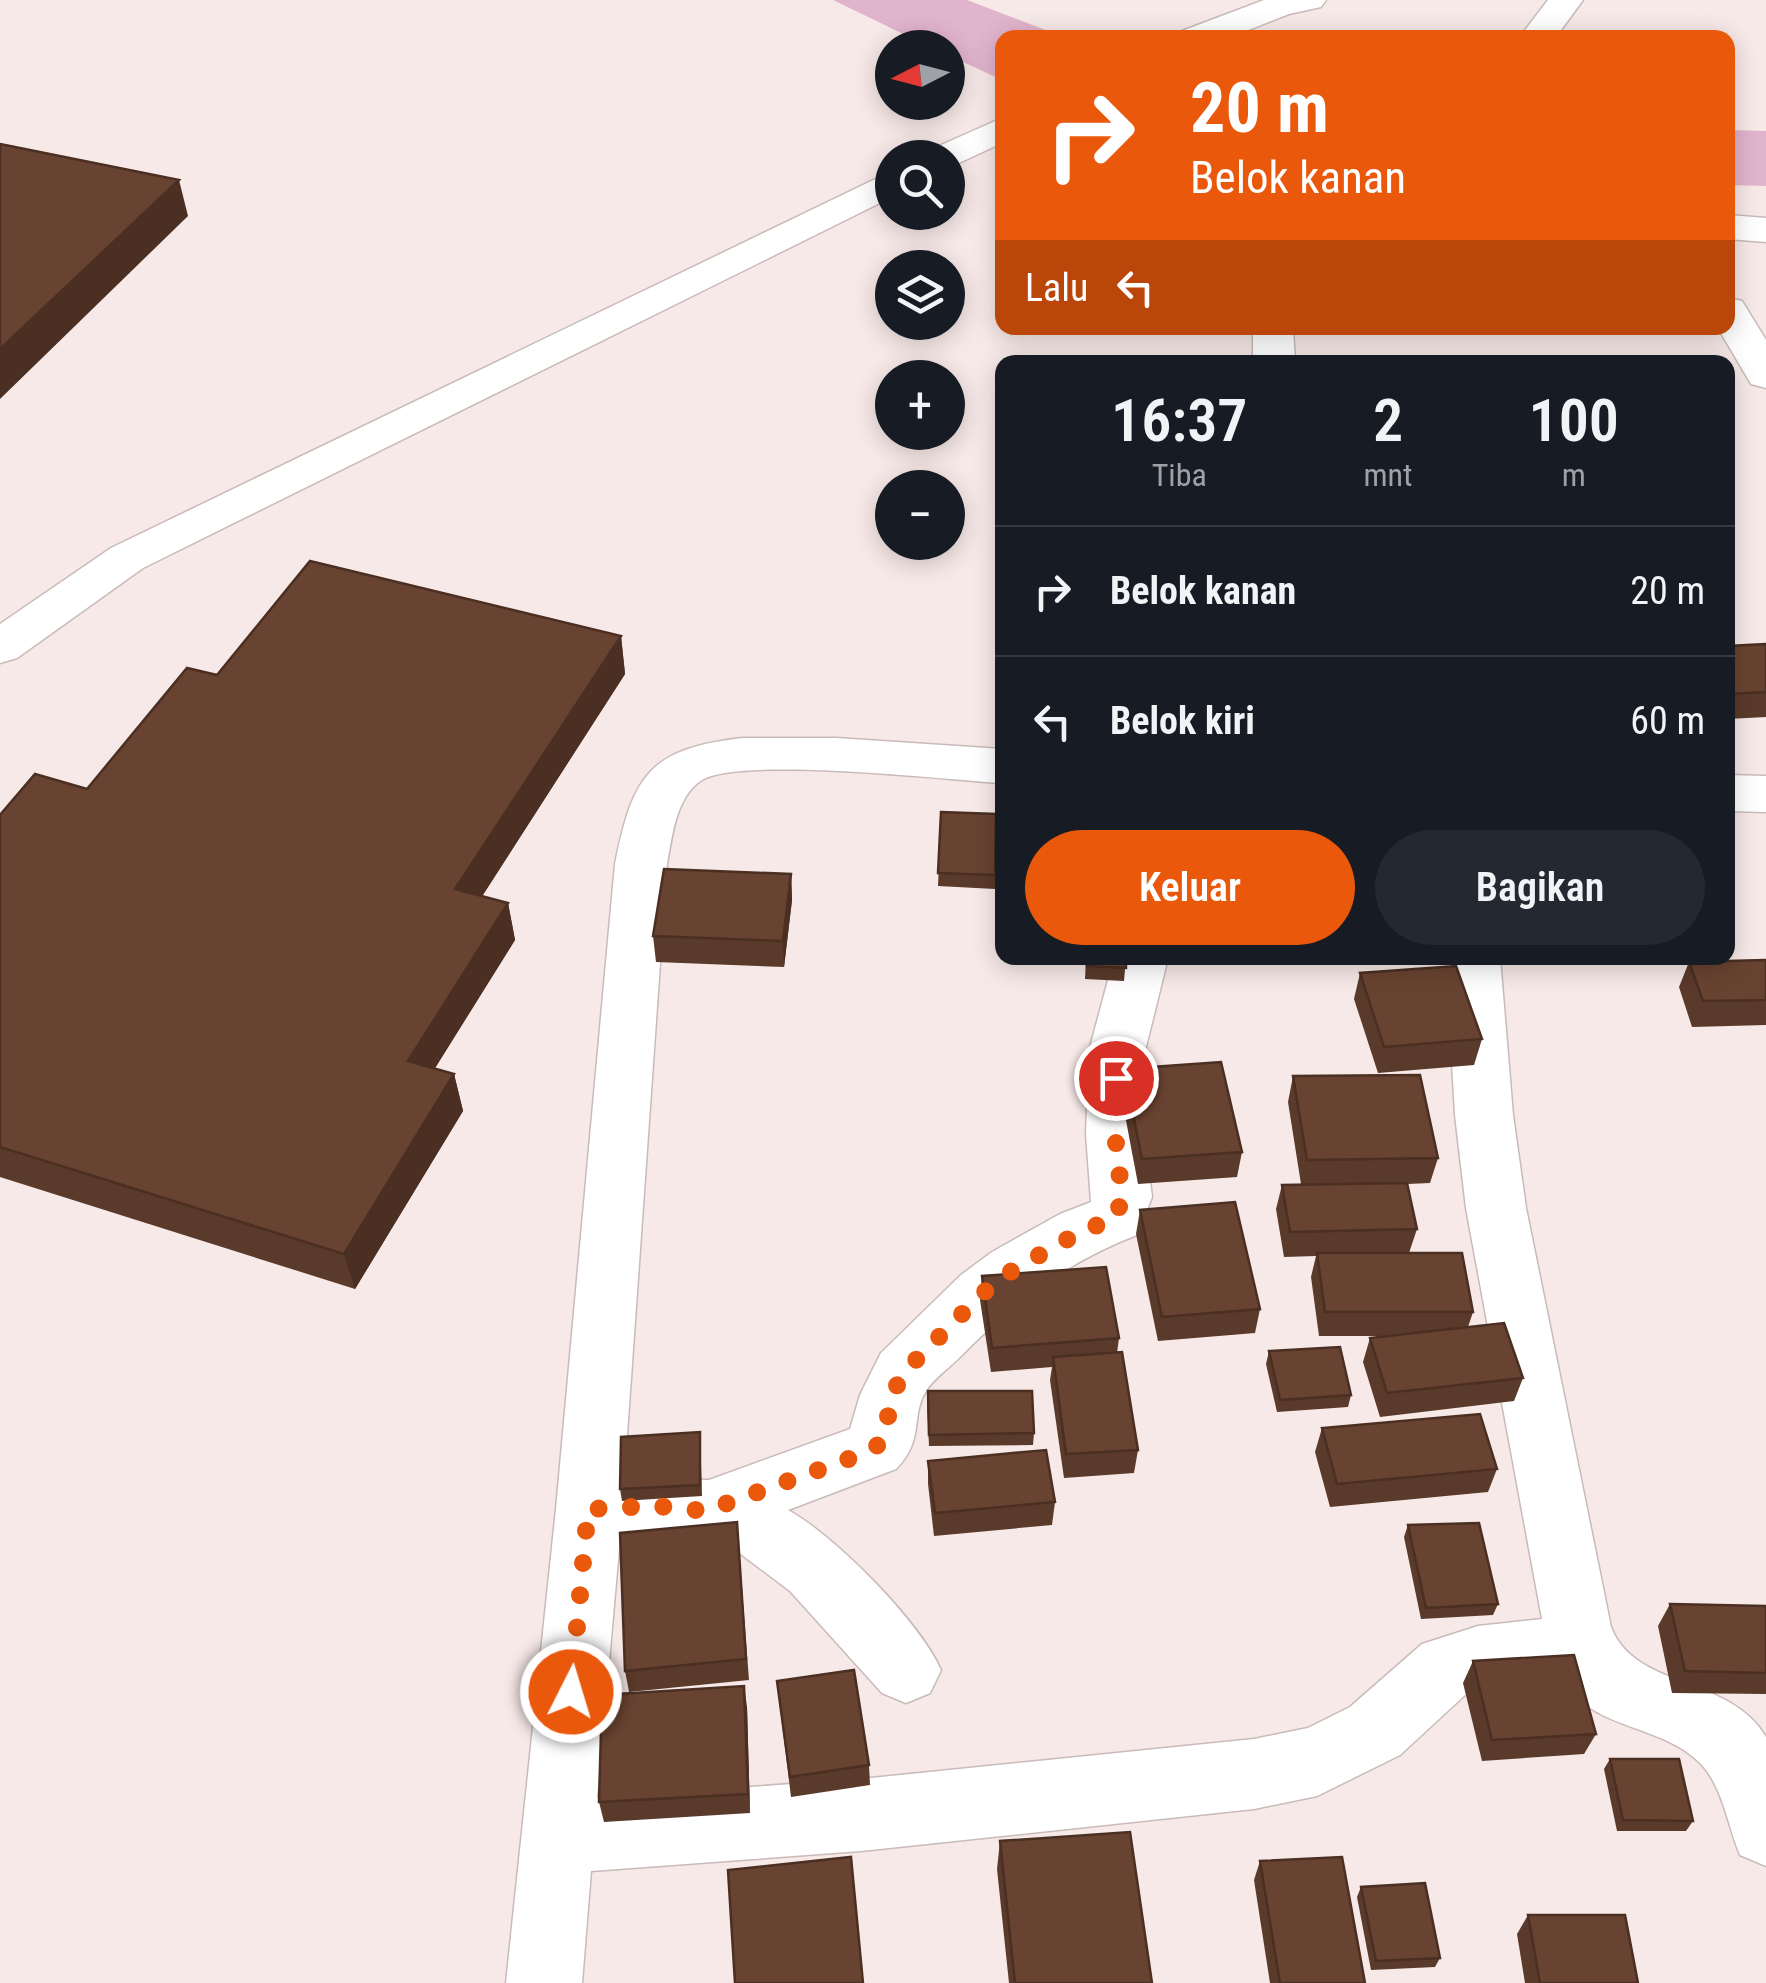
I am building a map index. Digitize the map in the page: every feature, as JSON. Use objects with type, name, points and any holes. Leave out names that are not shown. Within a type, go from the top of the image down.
[{"type":"street","points":[[1213,30],[1308,0]]},
{"type":"street","points":[[1542,30],[1566,0]]},
{"type":"street","points":[[0,648],[127,558],[875,190]]},
{"type":"street","points":[[1735,322],[1766,375]]},
{"type":"street","points":[[544,1983],[641,864],[649,824],[660,799],[682,769],[726,756],[826,755],[995,766]]},
{"type":"street","points":[[1735,792],[1766,794]]},
{"type":"street","points":[[706,1511],[873,1450],[884,1438],[892,1395],[904,1372],[983,1293],[1013,1270],[1082,1231],[1116,1218],[1122,1197],[1115,1134],[1116,1051],[1138,965]]},
{"type":"street","points":[[1473,965],[1484,1115],[1496,1208],[1577,1627],[1592,1665],[1607,1679],[1686,1714],[1728,1740],[1750,1784],[1766,1830]]},
{"type":"street","points":[[588,1509],[656,1506],[747,1520],[810,1567],[906,1670]]},
{"type":"street","points":[[557,1838],[860,1815],[1254,1774],[1317,1761],[1374,1731],[1446,1667],[1478,1659],[1585,1647]]},
{"type":"shaded area","points":[[833,0],[967,0],[1046,30],[995,30],[995,77],[965,63],[965,30],[895,30]]},
{"type":"shaded area","points":[[1735,130],[1766,131],[1766,186],[1735,185]]},
{"type":"building","points":[[0,144],[179,180],[0,349]]},
{"type":"building","points":[[310,561],[621,636],[455,889],[508,903],[408,1061],[454,1074],[344,1254],[0,1147],[0,815],[35,774],[87,789],[187,668],[217,675]]},
{"type":"building","points":[[1766,644],[1766,692],[1735,694],[1735,646]]},
{"type":"building","points":[[941,812],[995,814],[995,875],[938,873]]},
{"type":"building","points":[[664,869],[791,874],[783,941],[653,936]]},
{"type":"building","points":[[1766,960],[1766,1000],[1703,1001],[1690,965],[1735,965],[1735,961]]},
{"type":"building","points":[[1126,965],[1126,968],[1087,966]]},
{"type":"building","points":[[1456,966],[1482,1039],[1384,1047],[1360,973]]},
{"type":"building","points":[[1221,1062],[1242,1152],[1142,1159],[1124,1069]]},
{"type":"building","points":[[1420,1075],[1438,1158],[1307,1160],[1293,1076]]},
{"type":"building","points":[[1407,1183],[1417,1229],[1290,1232],[1282,1185]]},
{"type":"building","points":[[1235,1202],[1260,1309],[1162,1317],[1140,1210]]},
{"type":"building","points":[[1317,1253],[1462,1253],[1473,1312],[1325,1312]]},
{"type":"building","points":[[1106,1267],[1119,1338],[992,1348],[982,1276]]},
{"type":"building","points":[[1504,1323],[1523,1378],[1387,1393],[1370,1338]]},
{"type":"building","points":[[1340,1347],[1351,1395],[1280,1400],[1269,1351]]},
{"type":"building","points":[[1122,1352],[1138,1450],[1066,1454],[1053,1357]]},
{"type":"building","points":[[928,1391],[1032,1391],[1034,1433],[929,1435]]},
{"type":"building","points":[[1480,1414],[1497,1469],[1337,1484],[1322,1428]]},
{"type":"building","points":[[700,1432],[700,1485],[620,1489],[621,1437]]},
{"type":"building","points":[[1046,1450],[1055,1502],[935,1513],[928,1461]]},
{"type":"building","points":[[737,1522],[746,1659],[625,1671],[620,1533]]},
{"type":"building","points":[[1479,1523],[1498,1604],[1426,1608],[1408,1525]]},
{"type":"building","points":[[1670,1604],[1766,1606],[1766,1673],[1685,1671]]},
{"type":"building","points":[[1574,1655],[1596,1734],[1492,1740],[1473,1661]]},
{"type":"building","points":[[854,1670],[869,1765],[790,1777],[777,1681]]},
{"type":"building","points":[[744,1686],[748,1794],[599,1802],[602,1695]]},
{"type":"building","points":[[1610,1759],[1679,1759],[1693,1821],[1623,1820]]},
{"type":"building","points":[[1130,1832],[1152,1983],[1015,1983],[1000,1841]]},
{"type":"building","points":[[851,1857],[863,1983],[735,1983],[728,1870]]},
{"type":"building","points":[[1342,1857],[1365,1983],[1280,1983],[1260,1861]]},
{"type":"building","points":[[1425,1883],[1440,1958],[1376,1961],[1361,1887]]},
{"type":"building","points":[[1528,1915],[1625,1915],[1638,1983],[1540,1983]]},
{"type":"route","points":[[571,1692],[588,1509],[656,1506],[706,1511],[873,1450],[884,1438],[892,1395],[904,1372],[927,1346],[1013,1270],[1082,1231],[1116,1218],[1122,1197],[1115,1134],[1116,1078]]}]
